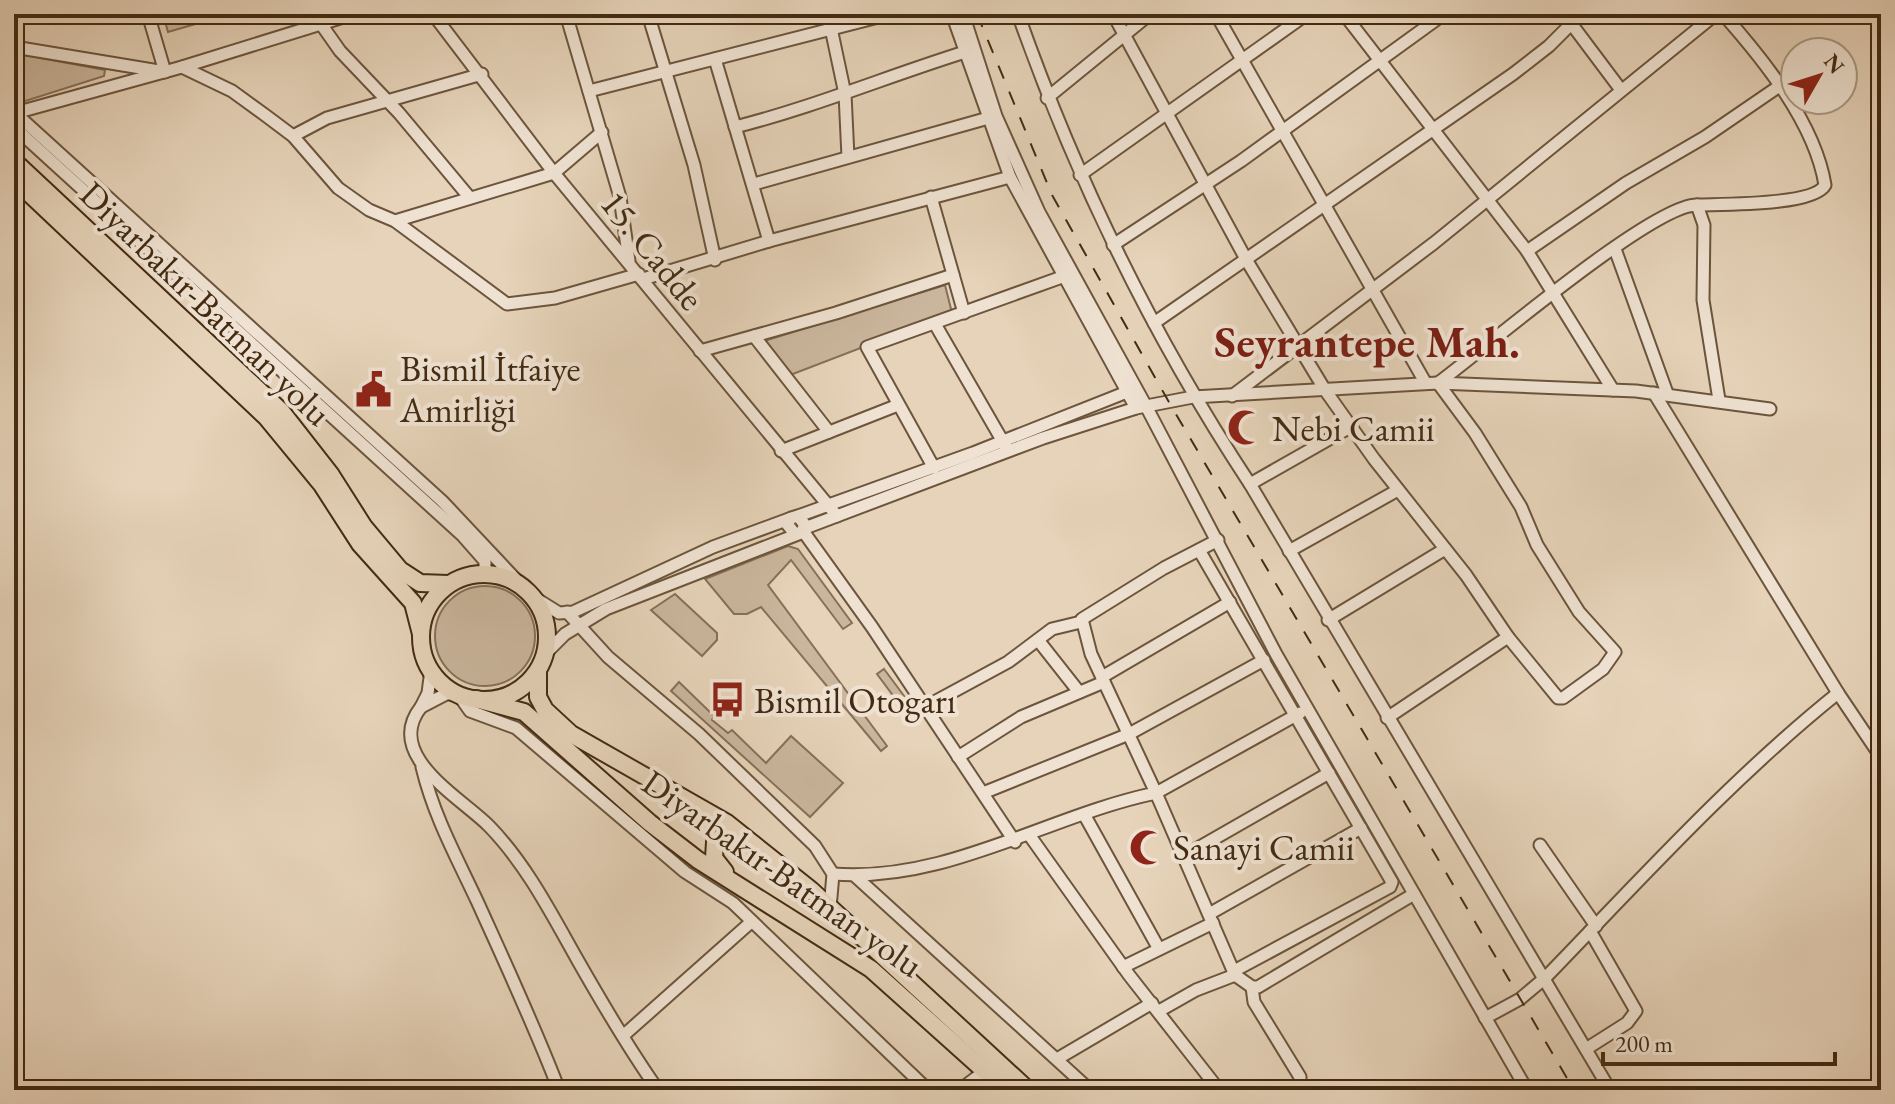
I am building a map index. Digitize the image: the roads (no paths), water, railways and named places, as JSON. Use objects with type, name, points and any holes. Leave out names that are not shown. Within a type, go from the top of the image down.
[{"type":"highway","name":"Diyarbakır-Batman yolu","points":[[14,161],[281,411],[331,475],[364,527],[400,570],[420,583],[448,584]]},
{"type":"highway","name":"Diyarbakır-Batman yolu","points":[[14,179],[266,417],[313,474],[360,544],[413,603],[421,634]]},
{"type":"highway","points":[[485,573],[504,576],[521,585],[535,598],[544,615],[546,653],[538,671],[512,694],[476,699],[458,694],[431,670],[421,634],[429,606],[448,584],[465,576],[485,573]]},
{"type":"highway","name":"Diyarbakır-Batman yolu","points":[[538,671],[538,697],[545,710],[571,734],[704,808],[753,843],[830,908],[1028,1090]]},
{"type":"highway","name":"Diyarbakır-Batman yolu","points":[[476,699],[524,712],[650,823],[698,860],[871,969],[1006,1090]]},
{"type":"highway","points":[[739,885],[718,866],[712,850],[715,842],[727,833],[753,843]]},
{"type":"street","points":[[148,14],[165,72]]},
{"type":"street","points":[[304,14],[307,28]]},
{"type":"street","points":[[14,112],[165,72],[353,14]]},
{"type":"street","name":"15. Cadde","points":[[433,14],[482,74],[554,173],[837,516]]},
{"type":"street","points":[[566,14],[620,197],[630,262]]},
{"type":"street","points":[[648,14],[667,71],[715,260]]},
{"type":"street","points":[[589,91],[715,59],[830,20],[890,14]]},
{"type":"street","points":[[952,14],[992,117],[1132,390],[1218,540],[1308,710],[1527,1090]]},
{"type":"street","points":[[963,14],[1010,177],[1062,277],[1132,390]]},
{"type":"street","points":[[1018,14],[1047,98],[1080,175],[1193,397],[1250,484],[1328,620],[1610,1090]]},
{"type":"street","points":[[1113,14],[1247,261],[1325,390],[1508,637],[1558,698],[1563,698],[1603,669],[1615,652],[1579,612],[1537,545],[1521,507],[1475,433],[1431,382],[1323,207],[1284,129],[1216,14]]},
{"type":"street","points":[[1047,98],[1150,14]]},
{"type":"street","points":[[1080,175],[1307,14]]},
{"type":"street","points":[[1344,14],[1527,251],[1613,390]]},
{"type":"street","points":[[1113,245],[1284,129],[1444,14]]},
{"type":"street","points":[[1154,323],[1435,130],[1549,46],[1567,18],[1581,14]]},
{"type":"street","points":[[1231,396],[1299,349],[1374,290],[1716,14]]},
{"type":"street","points":[[1723,14],[1779,83]]},
{"type":"street","points":[[1567,18],[1621,90]]},
{"type":"street","points":[[830,20],[845,94],[848,157]]},
{"type":"street","points":[[321,24],[340,51],[470,198]]},
{"type":"street","points":[[14,47],[165,72]]},
{"type":"street","points":[[735,127],[845,94],[965,52]]},
{"type":"street","points":[[715,59],[769,241]]},
{"type":"street","points":[[182,67],[232,91],[293,136],[338,188],[369,210],[395,221],[507,304],[555,298],[715,260],[769,241],[1010,177]]},
{"type":"street","points":[[293,136],[327,118],[482,74]]},
{"type":"street","points":[[1527,251],[1614,191],[1705,137],[1779,86]]},
{"type":"street","points":[[14,112],[442,501],[521,585]]},
{"type":"street","points":[[1431,382],[1668,212],[1697,205],[1798,198],[1823,190],[1823,174],[1796,116]]},
{"type":"street","points":[[754,184],[992,117]]},
{"type":"street","points":[[14,127],[463,536],[485,561],[485,573]]},
{"type":"street","points":[[395,221],[554,173],[602,132]]},
{"type":"street","points":[[931,197],[964,313]]},
{"type":"street","points":[[1697,205],[1704,225],[1703,300],[1719,400]]},
{"type":"street","points":[[1615,249],[1661,393],[1838,693],[1881,757]]},
{"type":"street","points":[[700,351],[953,275]]},
{"type":"street","points":[[934,468],[867,347],[1062,277]]},
{"type":"street","points":[[935,324],[1006,446]]},
{"type":"street","points":[[754,336],[829,432]]},
{"type":"street","points":[[535,598],[559,613],[567,612],[713,547],[934,468],[1142,408],[1193,397],[1431,382],[1661,393],[1770,409]]},
{"type":"street","points":[[546,653],[577,626],[606,609],[1006,446],[1132,390]]},
{"type":"street","points":[[781,451],[898,405]]},
{"type":"street","points":[[1250,484],[1352,426]]},
{"type":"street","points":[[1289,551],[1398,490]]},
{"type":"street","points":[[793,518],[803,519],[801,531],[1015,842]]},
{"type":"street","points":[[1218,540],[1083,615],[1081,622],[1103,680],[1234,973],[1252,987],[1254,1002],[1300,1077],[1300,1090]]},
{"type":"street","points":[[1328,620],[1445,549]]},
{"type":"street","points":[[1057,1059],[1156,1007],[1234,973],[1390,887],[1392,881],[1199,550]]},
{"type":"street","points":[[958,757],[1021,717],[1103,680],[1230,602]]},
{"type":"street","points":[[567,612],[577,626],[815,846],[833,874],[830,908]]},
{"type":"street","points":[[925,707],[997,669],[1058,627],[1081,622]]},
{"type":"street","points":[[1387,718],[1508,637]]},
{"type":"street","points":[[1038,640],[1079,692]]},
{"type":"street","points":[[983,793],[1129,734],[1264,660]]},
{"type":"street","points":[[431,670],[428,693],[413,719],[410,737],[422,764],[432,806],[446,840],[488,926],[559,1090]]},
{"type":"street","points":[[1485,1018],[1520,999],[1545,978],[1784,736],[1838,693]]},
{"type":"street","points":[[421,707],[446,694],[458,694],[470,711],[516,728],[685,872],[733,903],[750,923],[928,1090]]},
{"type":"street","points":[[833,874],[855,876],[887,873],[1015,842],[1156,793],[1308,710]]},
{"type":"street","points":[[422,764],[489,826],[520,866],[658,1090]]},
{"type":"street","points":[[1184,856],[1329,773]]},
{"type":"street","points":[[1085,816],[1159,949]]},
{"type":"street","points":[[1123,967],[1159,949],[1361,828]]},
{"type":"street","points":[[1030,836],[1123,967],[1219,1090]]},
{"type":"street","points":[[1540,845],[1593,928],[1636,1011],[1627,1023],[1586,1049]]},
{"type":"street","points":[[855,876],[1090,1090]]},
{"type":"street","points":[[1252,987],[1414,894]]},
{"type":"street","points":[[624,1035],[750,923]]},
{"type":"street","points":[[960,1090],[985,1071]]},
{"type":"railway","points":[[977,14],[1052,195],[1170,404],[1574,1090]]},
{"type":"place","name":"Bismil İtfaiye Amirliği","points":[[374,389]]},
{"type":"place","name":"Nebi Camii","points":[[1246,428]]},
{"type":"place","name":"Bismil Otogarı","points":[[728,700]]},
{"type":"place","name":"Sanayi Camii","points":[[1147,847]]},
{"type":"district","name":"Seyrantepe Mah.","points":[[1367,342]]}]
